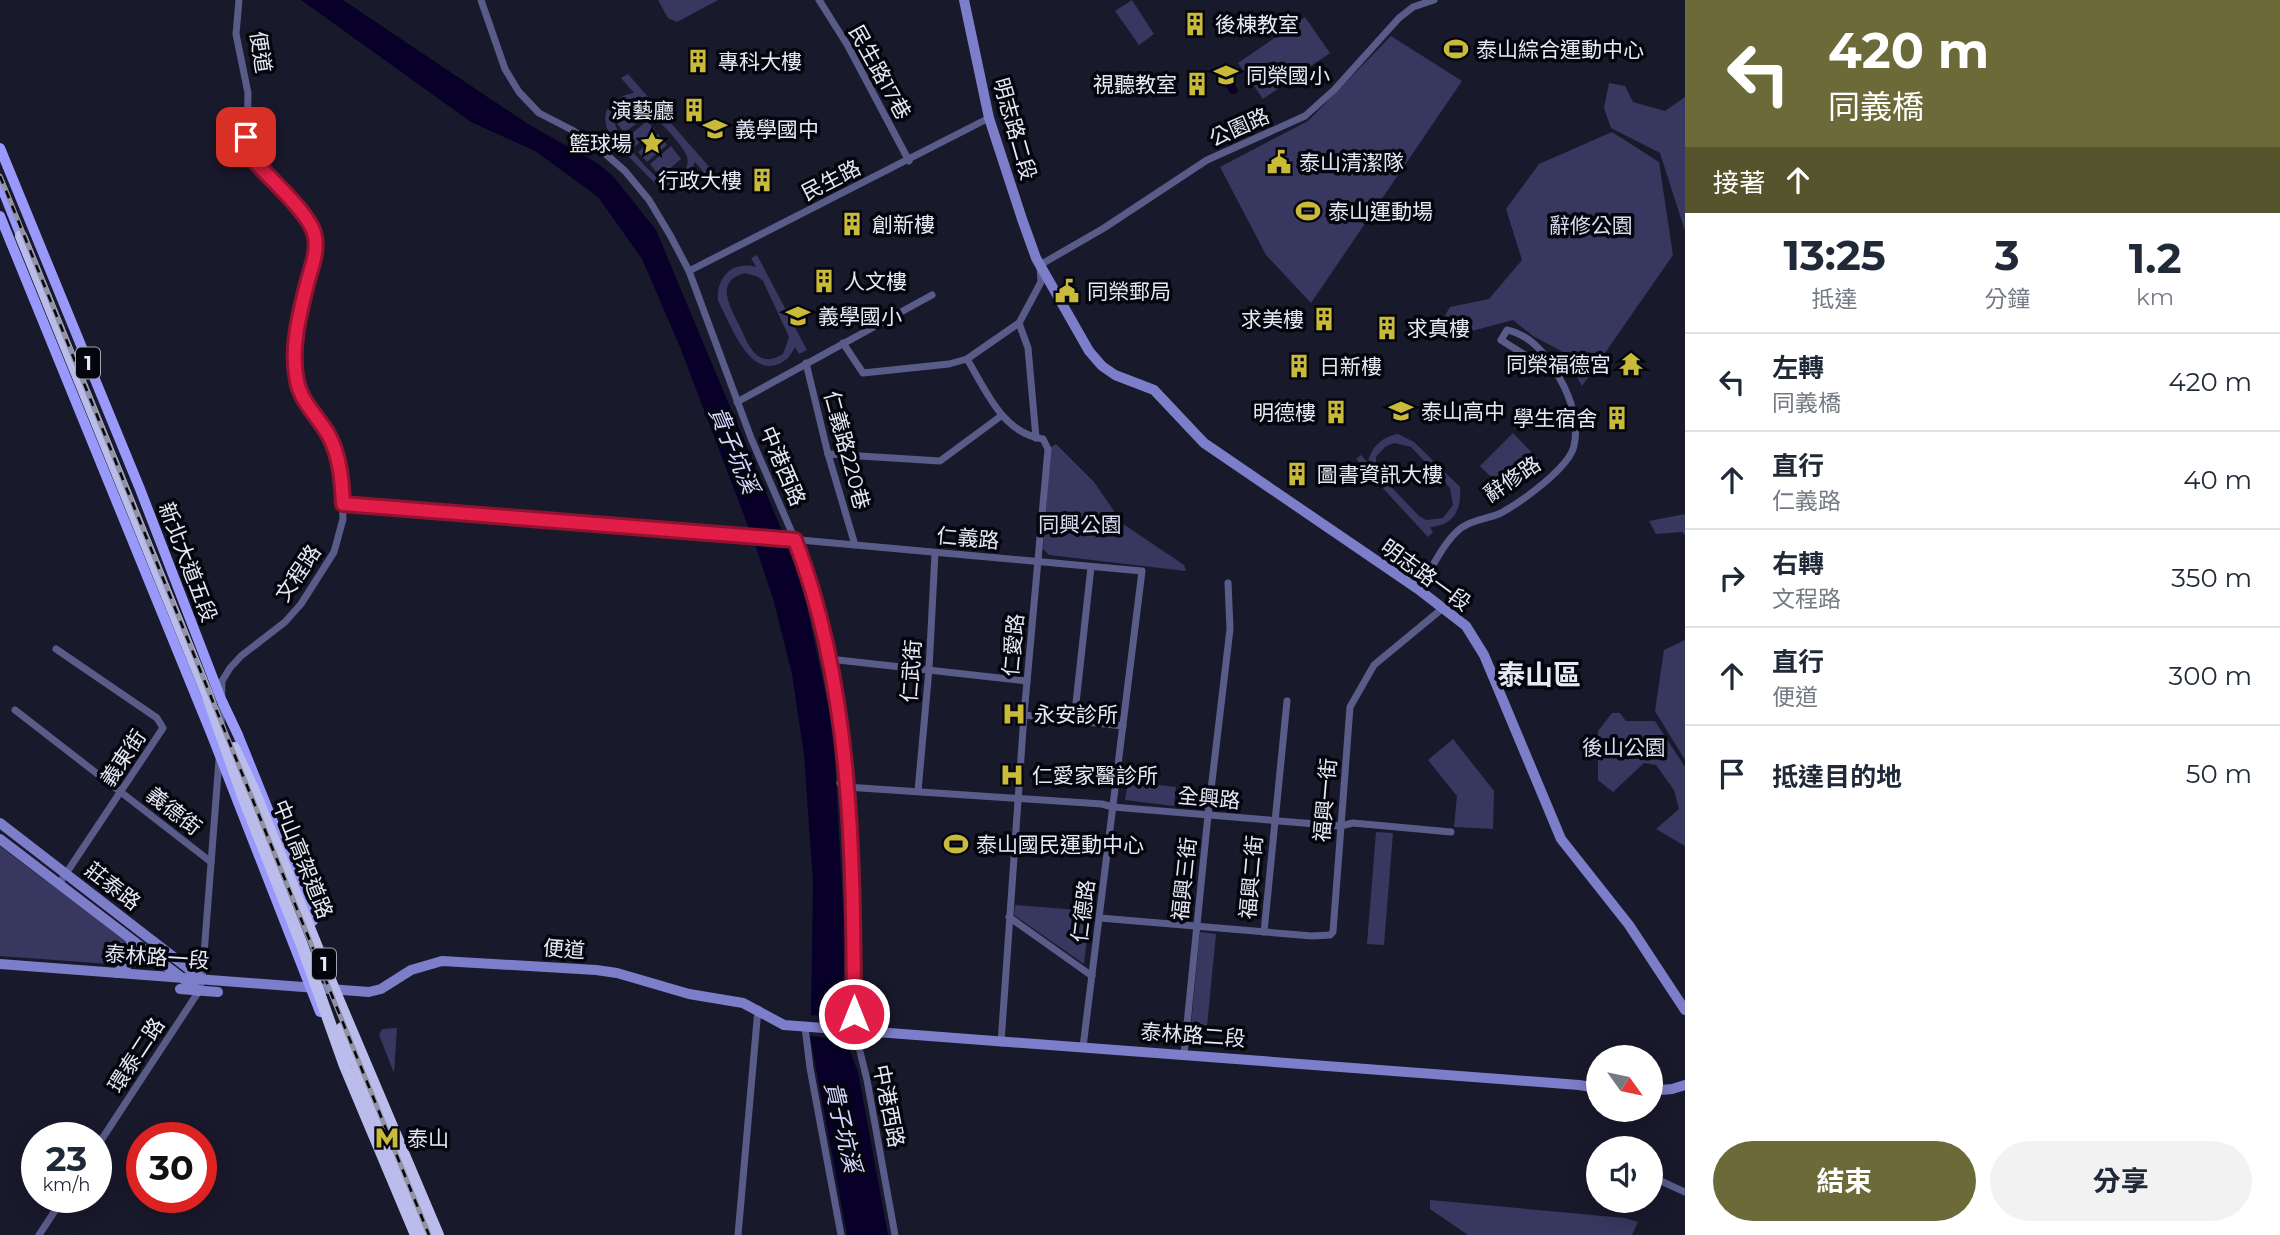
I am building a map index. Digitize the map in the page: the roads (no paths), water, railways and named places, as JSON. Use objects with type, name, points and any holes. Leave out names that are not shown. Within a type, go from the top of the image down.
[{"type":"highway","name":"中山高架道路","points":[[21,236],[207,694],[345,1066],[416,1235]]},
{"type":"highway","name":"中山高架道路","points":[[207,694],[254,791],[335,992],[438,1235]]},
{"type":"highway","points":[[310,987],[331,1001],[427,1235]]},
{"type":"highway","points":[[331,1001],[340,990]]},
{"type":"main road","name":"明志路二段","points":[[964,0],[989,118],[1040,265]]},
{"type":"main road","name":"新北大道五段","points":[[0,148],[340,990]]},
{"type":"main road","name":"1","points":[[0,183],[21,236]]},
{"type":"main road","name":"新北大道五段","points":[[0,216],[219,754],[310,987]]},
{"type":"main road","name":"明志路一段","points":[[1040,265],[1085,345],[1102,366],[1123,379],[1154,390],[1204,443],[1418,589],[1466,626],[1484,655],[1561,839],[1629,925],[1685,1010]]},
{"type":"main road","points":[[121,517],[130,527],[136,529],[142,525],[148,513]]},
{"type":"main road","name":"莊泰路","points":[[0,824],[202,979]]},
{"type":"main road","name":"莊泰路","points":[[0,839],[199,990]]},
{"type":"main road","points":[[261,861],[270,848],[279,847],[285,851]]},
{"type":"main road","points":[[116,973],[128,966],[132,960],[133,944],[127,936]]},
{"type":"main road","name":"便道","points":[[340,990],[369,992],[428,964],[463,961],[617,973],[689,994],[730,999],[758,1009],[784,1025]]},
{"type":"main road","name":"泰林路一段","points":[[0,964],[310,987]]},
{"type":"main road","points":[[310,987],[340,990]]},
{"type":"main road","name":"1","points":[[310,987],[410,1235]]},
{"type":"main road","name":"泰林路一段","points":[[180,989],[218,992]]},
{"type":"main road","name":"1","points":[[340,990],[444,1235]]},
{"type":"main road","name":"泰林路二段","points":[[784,1025],[1586,1085]]},
{"type":"main road","points":[[1663,1090],[1685,1085]]},
{"type":"street","name":"便道","points":[[239,0],[236,34],[248,93],[247,146],[256,163],[276,185]]},
{"type":"street","name":"中港西路","points":[[481,0],[505,69],[519,92],[539,113],[572,130],[625,171],[649,200],[689,271],[821,618],[829,659],[853,897],[851,1030],[867,1080],[895,1235]]},
{"type":"street","name":"民生路17巷","points":[[819,0],[848,46],[909,161]]},
{"type":"street","name":"公園路","points":[[1040,265],[1104,228],[1207,160],[1304,116],[1334,90],[1399,18],[1413,7],[1434,0]]},
{"type":"street","name":"民生路","points":[[689,271],[989,118]]},
{"type":"street","name":"文程路","points":[[202,979],[222,681],[241,656],[285,622],[328,563],[343,519],[335,447],[302,398],[295,367],[300,315],[313,261],[315,234],[306,218],[276,185]]},
{"type":"street","points":[[843,343],[863,373],[949,364],[967,359],[1019,323],[1041,282],[1040,265]]},
{"type":"street","points":[[737,402],[932,295]]},
{"type":"street","name":"仁愛路","points":[[1001,1043],[1024,715],[1048,449],[1043,439],[1036,438],[1028,348],[1019,323]]},
{"type":"street","name":"辭修路","points":[[1418,589],[1449,540],[1462,527],[1499,514],[1547,482],[1574,448],[1573,412],[1569,395],[1559,376],[1540,348],[1507,330],[1501,340],[1559,376]]},
{"type":"street","points":[[967,359],[1001,416],[1036,438]]},
{"type":"street","name":"仁義路220巷","points":[[806,363],[828,454],[855,545]]},
{"type":"street","points":[[828,454],[940,461],[1001,416]]},
{"type":"street","name":"仁義路","points":[[343,504],[792,539],[1142,571]]},
{"type":"street","name":"仁武街","points":[[918,791],[929,668],[935,553]]},
{"type":"street","points":[[1074,721],[1091,567]]},
{"type":"street","name":"仁德路","points":[[1083,1047],[1142,571]]},
{"type":"street","name":"福興三街","points":[[1184,1054],[1230,629],[1228,583]]},
{"type":"street","name":"福興一街","points":[[1264,932],[1327,937],[1333,932],[1350,707],[1364,680],[1382,659],[1443,608]]},
{"type":"street","name":"義東街","points":[[57,649],[163,724],[162,731],[59,884]]},
{"type":"street","points":[[829,659],[1027,681]]},
{"type":"street","name":"福興二街","points":[[1264,932],[1287,701]]},
{"type":"street","name":"義德街","points":[[15,710],[211,862]]},
{"type":"street","points":[[1024,715],[1123,726]]},
{"type":"street","name":"全興路","points":[[843,785],[1102,804],[1274,821],[1340,826],[1353,823],[1451,832]]},
{"type":"street","points":[[1009,917],[1092,976]]},
{"type":"street","points":[[1100,918],[1264,932]]},
{"type":"street","name":"環泰二路","points":[[112,1123],[199,990],[202,979]]},
{"type":"street","points":[[738,1235],[758,1009]]},
{"type":"street","points":[[807,1027],[810,1068],[841,1235]]},
{"type":"street","points":[[1663,1182],[1685,1192]]},
{"type":"street","points":[[39,1235],[53,1213]]},
{"type":"water","name":"貴子坑溪","points":[[301,0],[343,0],[528,124],[597,163],[613,176],[656,230],[800,574],[833,728],[845,941],[842,1017],[811,1015],[813,882],[804,755],[792,674],[774,602],[756,547],[680,347],[642,259],[598,197],[535,151],[471,122]]},
{"type":"water","points":[[1227,72],[1238,90],[1236,94],[1231,94],[1219,76]]},
{"type":"water","name":"貴子坑溪","points":[[810,1036],[846,1040],[858,1072],[888,1235],[847,1235]]},
{"type":"railway","points":[[0,176],[429,1235]]},
{"type":"place","name":"後棟教室","points":[[1195,24]]},
{"type":"place","name":"泰山綜合運動中心","points":[[1456,49]]},
{"type":"place","name":"專科大樓","points":[[698,61]]},
{"type":"place","name":"同榮國小","points":[[1226,75]]},
{"type":"place","name":"視聽教室","points":[[1197,84]]},
{"type":"place","name":"演藝廳","points":[[694,110]]},
{"type":"place","name":"義學國中","points":[[715,129]]},
{"type":"place","name":"籃球場","points":[[652,143]]},
{"type":"place","name":"泰山清潔隊","points":[[1279,162]]},
{"type":"place","name":"行政大樓","points":[[762,180]]},
{"type":"place","name":"泰山運動場","points":[[1308,211]]},
{"type":"place","name":"創新樓","points":[[852,224]]},
{"type":"place","name":"人文樓","points":[[824,281]]},
{"type":"place","name":"同榮郵局","points":[[1067,291]]},
{"type":"place","name":"義學國小","points":[[798,316]]},
{"type":"place","name":"求美樓","points":[[1324,319]]},
{"type":"place","name":"求真樓","points":[[1387,328]]},
{"type":"place","name":"同榮福德宮","points":[[1631,364]]},
{"type":"place","name":"日新樓","points":[[1299,366]]},
{"type":"place","name":"泰山高中","points":[[1401,411]]},
{"type":"place","name":"明德樓","points":[[1336,412]]},
{"type":"place","name":"學生宿舍","points":[[1617,418]]},
{"type":"place","name":"圖書資訊大樓","points":[[1297,474]]},
{"type":"place","name":"永安診所","points":[[1014,714]]},
{"type":"place","name":"仁愛家醫診所","points":[[1012,775]]},
{"type":"place","name":"泰山國民運動中心","points":[[956,844]]},
{"type":"place","name":"泰山","points":[[387,1138]]},
{"type":"district","name":"泰山區","points":[[1539,675]]},
{"type":"park label","name":"辭修公園","points":[[1591,225]]},
{"type":"park label","name":"同興公園","points":[[1080,524]]},
{"type":"park label","name":"後山公園","points":[[1624,747]]}]
